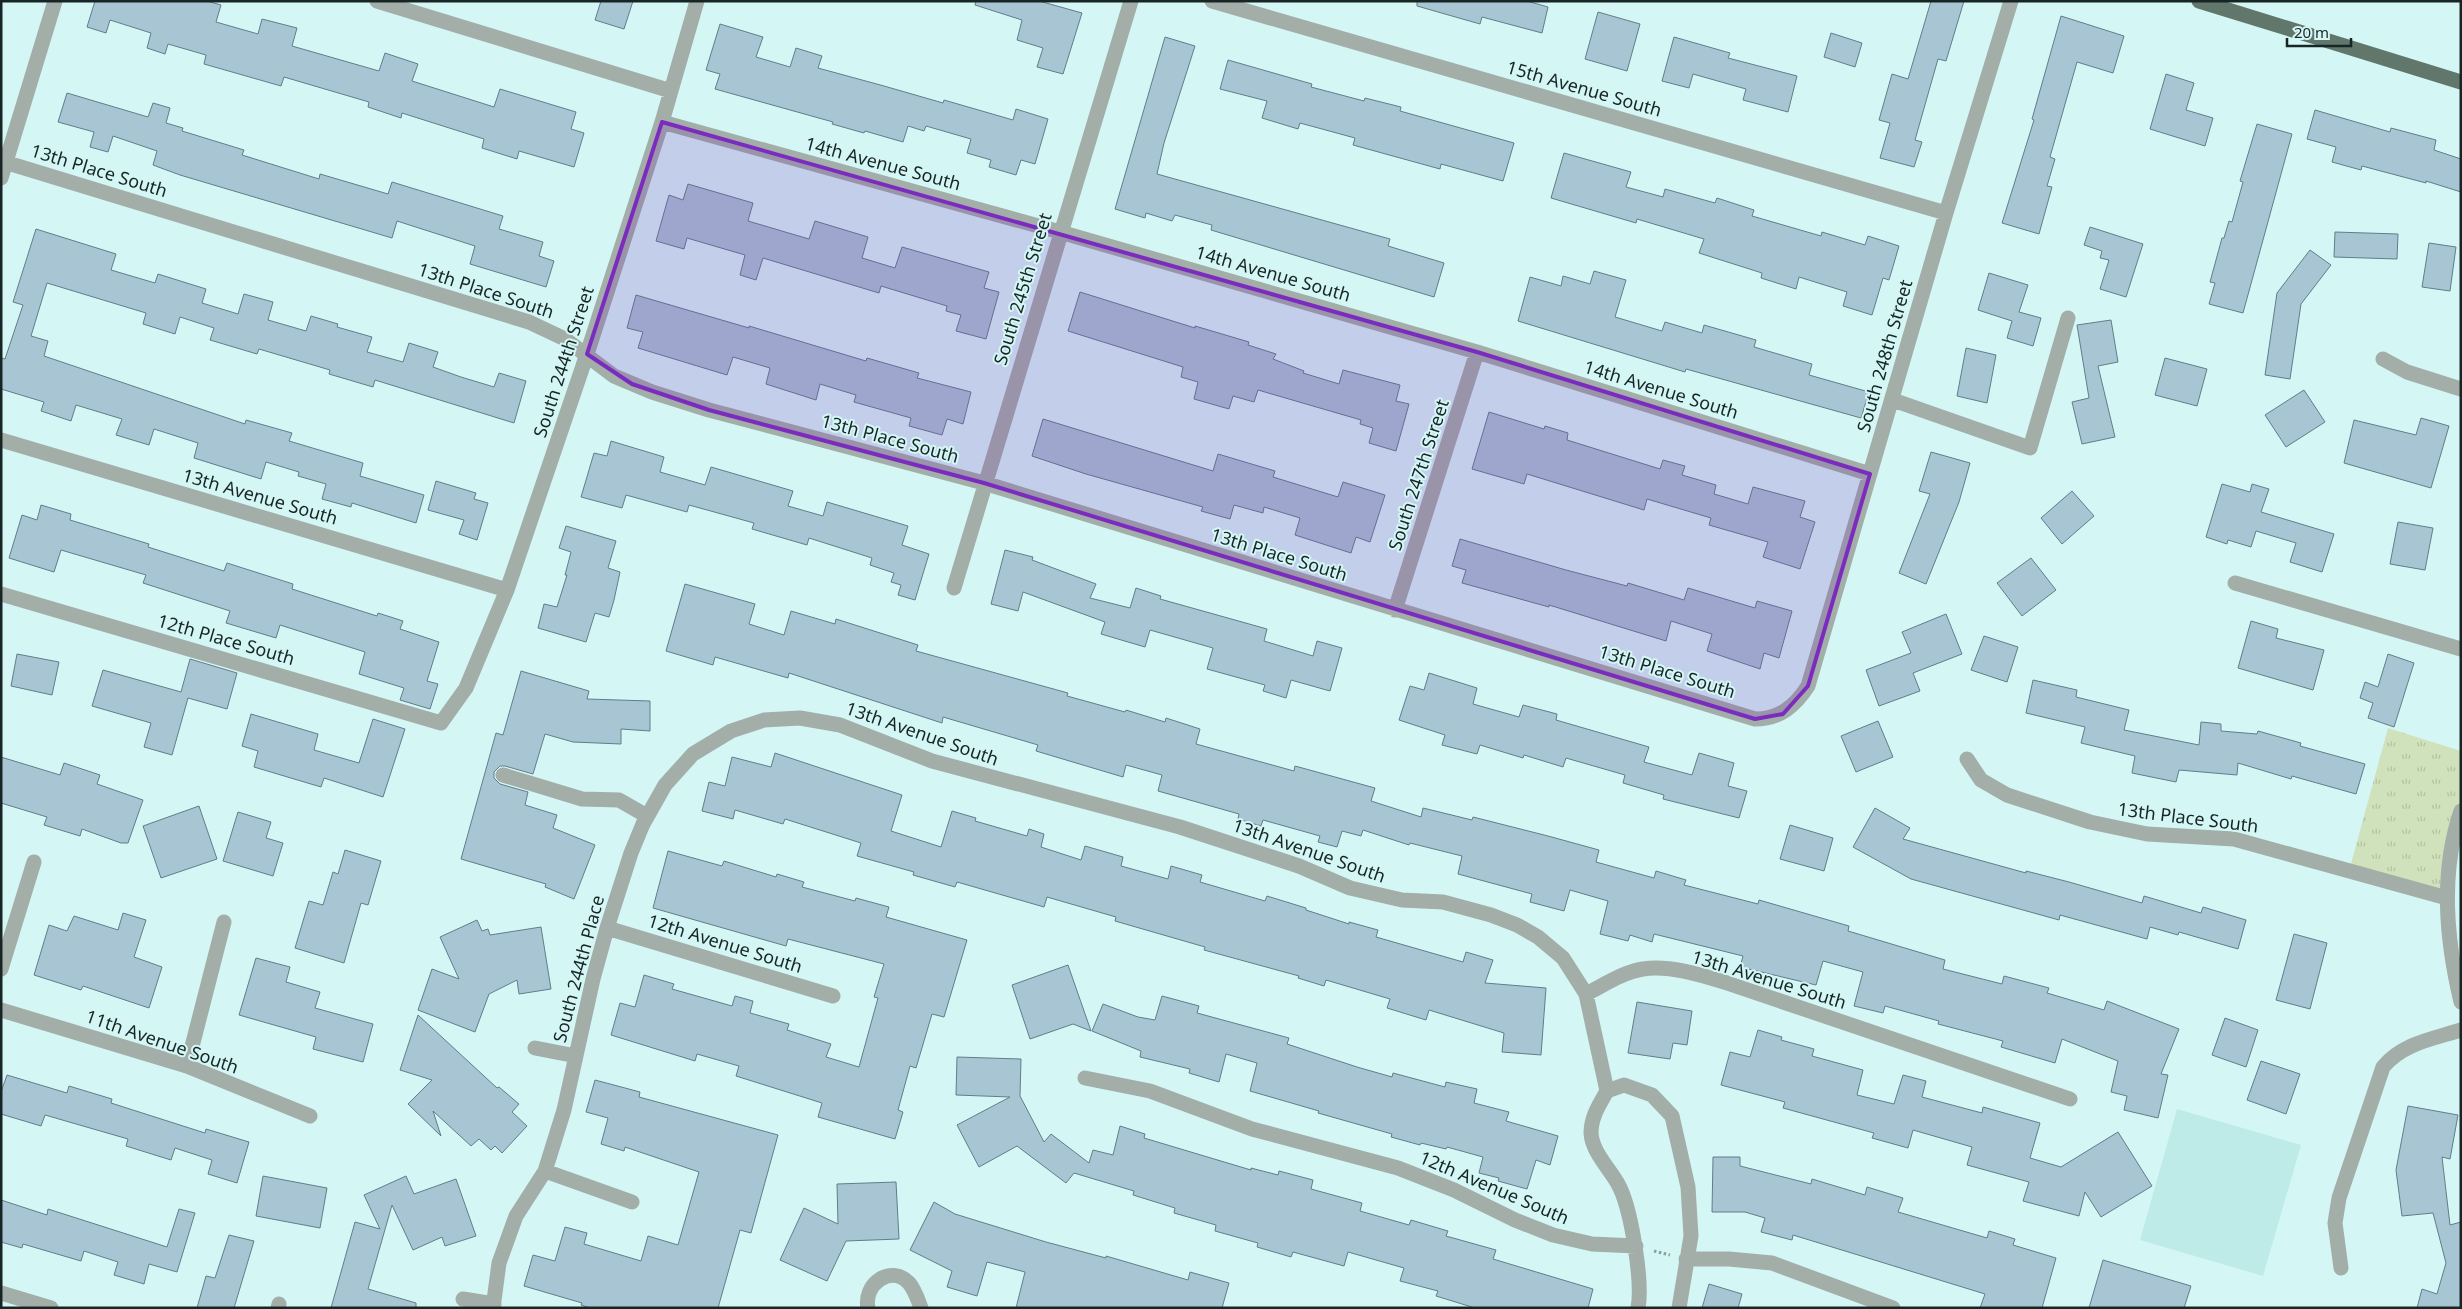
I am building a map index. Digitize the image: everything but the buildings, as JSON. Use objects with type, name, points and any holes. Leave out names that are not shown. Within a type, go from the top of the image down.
[{"type":"main road","points":[[2200,1],[2461,82]]},
{"type":"street","points":[[1,178],[4,161],[55,1]]},
{"type":"street","points":[[377,1],[671,91]]},
{"type":"street","name":"South 244th Street","points":[[441,723],[466,688],[507,590],[588,354],[662,122],[697,1]]},
{"type":"street","name":"South 245th Street","points":[[954,588],[984,483],[1131,1]]},
{"type":"street","name":"15th Avenue South","points":[[1212,1],[1946,213]]},
{"type":"street","name":"South 248th Street","points":[[1783,714],[1799,699],[1808,686],[1946,213],[2011,1]]},
{"type":"street","name":"14th Avenue South","points":[[662,122],[1060,232],[1478,352],[1870,474]]},
{"type":"street","name":"13th Place South","points":[[4,161],[529,322],[565,339],[588,354],[614,376],[652,392],[718,412],[984,483],[1395,610],[1755,718],[1765,719],[1783,714]]},
{"type":"street","points":[[1893,400],[2030,448],[2068,318]]},
{"type":"street","name":"South 247th Street","points":[[1395,610],[1478,352]]},
{"type":"street","points":[[2383,359],[2407,372],[2461,389]]},
{"type":"street","name":"13th Avenue South","points":[[1,440],[507,590]]},
{"type":"street","points":[[2235,583],[2461,649]]},
{"type":"street","name":"12th Place South","points":[[1,594],[441,723]]},
{"type":"street","name":"13th Avenue South","points":[[793,717],[840,725],[958,770],[1180,828],[1299,866],[1350,888],[1402,900],[1443,902],[1491,915],[1517,925],[1538,937],[1563,958],[1586,994],[1642,969],[1688,973],[1727,983],[2070,1099]]},
{"type":"street","name":"South 244th Place","points":[[494,1306],[499,1263],[516,1216],[545,1171],[564,1110],[607,928],[630,853],[647,816],[671,776],[702,748],[731,731],[752,723],[793,717]]},
{"type":"street","name":"13th Place South","points":[[1967,759],[1981,780],[2007,795],[2090,822],[2147,834],[2234,839],[2447,898]]},
{"type":"street","points":[[503,775],[582,799],[618,800],[647,816]]},
{"type":"street","points":[[2461,811],[2449,864],[2447,898],[2450,948],[2461,1002]]},
{"type":"street","points":[[1,969],[34,862]]},
{"type":"street","points":[[187,1066],[224,922]]},
{"type":"street","name":"12th Avenue South","points":[[607,928],[833,996]]},
{"type":"street","points":[[1586,994],[1607,1091]]},
{"type":"street","name":"11th Avenue South","points":[[1,1010],[187,1066],[310,1116]]},
{"type":"street","points":[[2341,1268],[2335,1223],[2340,1198],[2383,1066],[2393,1054],[2407,1047],[2461,1030]]},
{"type":"street","points":[[535,1048],[576,1056]]},
{"type":"street","name":"12th Avenue South","points":[[1085,1078],[1150,1091],[1258,1131],[1398,1168],[1454,1190],[1515,1220],[1553,1235],[1592,1244],[1636,1246]]},
{"type":"street","points":[[1638,1308],[1636,1246],[1619,1185],[1602,1160],[1591,1135],[1594,1114],[1607,1091],[1624,1085],[1652,1095],[1672,1116],[1688,1187],[1691,1236],[1679,1308]]},
{"type":"street","points":[[545,1171],[632,1202]]},
{"type":"street","points":[[1686,1259],[1729,1259],[1772,1263],[1893,1308]]},
{"type":"street","points":[[868,1308],[868,1293],[878,1280],[886,1276],[903,1278],[914,1291],[921,1308]]},
{"type":"street","points":[[1,1293],[50,1308]]},
{"type":"street","points":[[463,1299],[494,1306]]},
{"type":"path","points":[[1636,1246],[1686,1259]]},
{"type":"highlighted area","points":[[662,122],[1477,352],[1870,474],[1808,686],[1783,714],[1755,719],[984,483],[709,410],[632,384],[587,354]]},
{"type":"shaded area","points":[[2177,1109],[2301,1145],[2263,1276],[2140,1240]]},
{"type":"green space","points":[[2388,728],[2461,751],[2461,811],[2447,898],[2349,871]]}]
